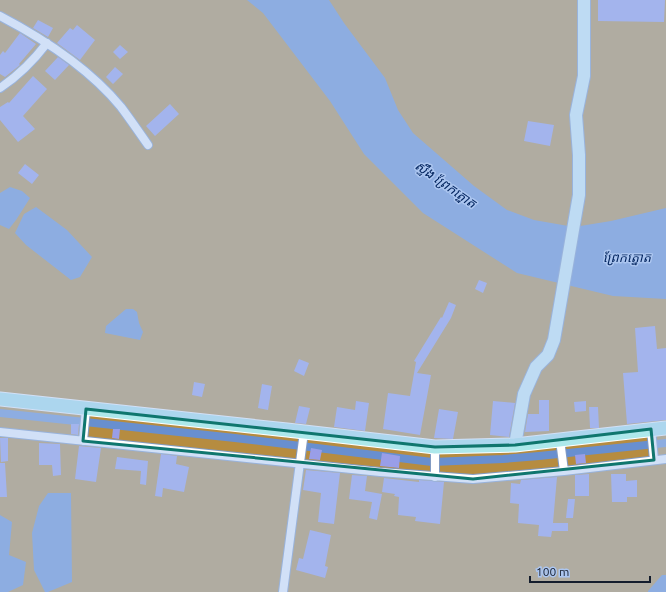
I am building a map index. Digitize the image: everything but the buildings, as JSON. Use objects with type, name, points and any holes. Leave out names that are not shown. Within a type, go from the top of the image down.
[{"type":"main road","points":[[0,399],[304,432],[435,452],[515,445],[561,444],[651,429],[666,428]]},
{"type":"street","points":[[515,445],[524,394],[536,367],[548,354],[554,340],[579,195],[579,155],[576,115],[584,76],[584,0]]},
{"type":"street","points":[[0,16],[47,44],[92,78],[120,107],[148,145]]},
{"type":"street","points":[[0,88],[9,82],[47,44]]},
{"type":"street","points":[[83,441],[86,409]]},
{"type":"street","points":[[651,429],[654,460]]},
{"type":"street","points":[[0,432],[435,473],[474,479],[563,467],[666,459]]},
{"type":"street","points":[[283,592],[304,432]]},
{"type":"street","points":[[561,444],[563,467]]},
{"type":"street","points":[[435,452],[435,473]]},
{"type":"highlighted area","points":[[86,409],[435,447],[515,445],[651,429],[654,460],[473,479],[83,441]]},
{"type":"shaded area","points":[[0,0],[666,0],[666,592],[0,592]]},
{"type":"water","name":"ព្រែកត្នោត","points":[[247,0],[329,0],[344,23],[385,78],[398,110],[413,133],[474,186],[507,210],[534,220],[574,227],[611,221],[666,208],[666,299],[613,296],[517,273],[423,213],[364,154],[330,101],[263,13]]},
{"type":"water","points":[[10,187],[22,191],[30,198],[9,229],[0,225],[0,193]]},
{"type":"water","points":[[36,207],[67,230],[92,257],[80,277],[71,280],[26,245],[15,233],[24,214]]},
{"type":"water","points":[[126,309],[133,309],[137,312],[139,323],[143,332],[140,340],[105,333],[106,326]]},
{"type":"water","points":[[48,493],[71,493],[72,582],[45,592],[34,570],[32,533],[39,506]]},
{"type":"water","points":[[0,515],[12,522],[9,555],[26,562],[23,585],[8,592],[0,592]]},
{"type":"water","points":[[662,575],[666,575],[666,592],[648,592],[648,591]]},
{"type":"waterway","points":[[0,413],[235,438],[432,462],[503,459],[666,443]]},
{"type":"water label","name":"ស្ទឹង ព្រែកត្នោត","points":[[446,184]]}]
